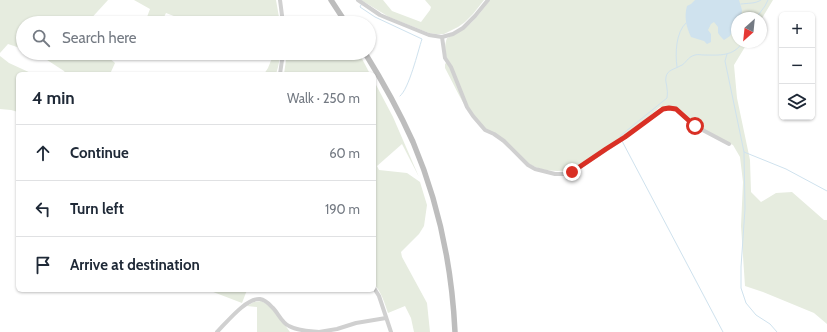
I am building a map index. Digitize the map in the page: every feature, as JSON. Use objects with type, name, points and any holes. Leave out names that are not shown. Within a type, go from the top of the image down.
[{"type":"main road","points":[[332,1],[342,16]]},
{"type":"main road","points":[[369,60],[376,72]]},
{"type":"main road","points":[[376,72],[395,105],[413,143],[429,188],[448,265],[455,332]]},
{"type":"street","points":[[280,0],[282,16]]},
{"type":"street","points":[[358,0],[380,15],[429,35],[442,37],[453,34],[463,28],[488,0]]},
{"type":"street","points":[[442,37],[445,58],[451,67],[467,107],[473,116],[485,130],[504,141],[528,165],[535,169],[556,174],[572,172],[625,137],[659,111],[669,108],[676,109],[695,126],[729,144]]},
{"type":"street","points":[[280,72],[283,60]]},
{"type":"street","points":[[376,291],[391,332]]},
{"type":"street","points":[[217,332],[243,306],[255,299],[261,299],[269,303],[285,324],[297,329],[319,332],[337,329],[356,323],[386,318]]},
{"type":"shaded area","points":[[0,0],[108,0],[93,16],[16,16],[16,47],[8,44],[0,53]]},
{"type":"shaded area","points":[[134,0],[276,0],[279,16],[174,16],[166,13],[164,16],[147,16],[150,9]]},
{"type":"shaded area","points":[[361,0],[383,0],[392,11],[421,22],[431,7],[425,0],[484,0],[473,14],[458,27],[444,34],[436,34],[429,33],[389,17]]},
{"type":"shaded area","points":[[490,0],[773,0],[766,12],[731,12],[731,48],[744,48],[734,65],[737,98],[750,160],[751,192],[761,202],[776,193],[792,192],[824,220],[827,220],[827,324],[814,313],[745,286],[741,226],[743,182],[740,157],[733,145],[723,141],[690,121],[672,107],[660,107],[639,125],[572,170],[546,170],[525,162],[485,128],[471,114],[461,99],[445,68],[445,64],[448,61],[445,44],[447,38],[466,27]]},
{"type":"shaded area","points":[[0,56],[9,63],[29,72],[16,72],[16,111],[0,109]]},
{"type":"shaded area","points":[[47,60],[111,60],[115,63],[111,72],[64,71]]},
{"type":"shaded area","points":[[271,60],[280,60],[277,72],[265,72]]},
{"type":"shaded area","points":[[286,60],[363,60],[369,72],[284,72]]},
{"type":"shaded area","points":[[376,85],[393,117],[419,177],[402,144],[377,166],[379,170],[407,173],[420,182],[427,205],[424,226],[419,234],[401,252],[402,257],[427,303],[430,332],[414,332],[411,318],[405,306],[388,313],[381,294],[376,287]]},
{"type":"shaded area","points":[[213,292],[246,292],[242,303]]},
{"type":"shaded area","points":[[261,301],[274,311],[290,332],[257,332],[257,307],[247,306],[254,302]]},
{"type":"water","points":[[695,0],[739,0],[742,12],[731,12],[731,34],[724,40],[718,33],[718,27],[714,22],[711,24],[708,30],[711,34],[711,42],[707,44],[704,41],[691,37],[687,25],[686,14],[687,6]]},
{"type":"waterway","points":[[741,4],[754,3],[761,0]]},
{"type":"waterway","points":[[760,12],[768,0]]},
{"type":"waterway","points":[[361,5],[360,7],[374,16]]},
{"type":"waterway","points":[[376,17],[422,39],[407,86],[400,96]]},
{"type":"waterway","points":[[677,67],[676,55],[678,37],[686,23]]},
{"type":"waterway","points":[[621,138],[620,136],[667,98],[666,78],[670,71],[682,65],[692,56],[726,54],[738,48]]},
{"type":"waterway","points":[[727,54],[725,61],[744,152],[786,169],[827,191]]},
{"type":"waterway","points":[[622,141],[723,332]]},
{"type":"waterway","points":[[744,152],[745,209],[741,288],[746,303],[756,315],[770,324],[777,332]]},
{"type":"route","points":[[572,172],[625,137],[663,109],[676,109],[695,126]]}]
